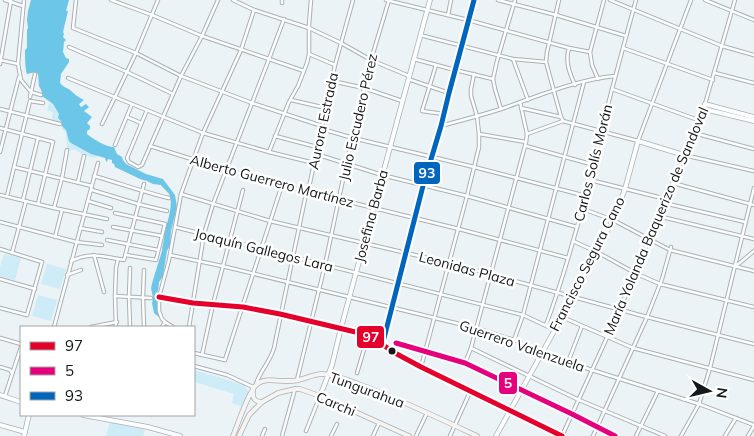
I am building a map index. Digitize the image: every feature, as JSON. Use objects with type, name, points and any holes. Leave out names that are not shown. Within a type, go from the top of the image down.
[{"type":"main road","name":"Tungurahua","points":[[254,388],[263,381],[268,380],[290,382],[320,374],[329,375],[389,396],[477,436]]},
{"type":"main road","points":[[254,388],[252,396],[256,401],[262,402]]},
{"type":"main road","points":[[233,436],[254,388]]},
{"type":"main road","points":[[239,436],[254,409],[262,402],[278,393],[295,389]]},
{"type":"main road","name":"Carchi","points":[[295,389],[320,396],[409,436]]},
{"type":"main road","points":[[246,404],[251,405],[254,409]]},
{"type":"street","points":[[5,0],[23,6]]},
{"type":"street","points":[[24,0],[18,64],[21,80],[31,92],[41,96]]},
{"type":"street","points":[[76,0],[73,28],[136,53],[181,76],[352,138],[586,196]]},
{"type":"street","points":[[111,0],[202,36],[304,71]]},
{"type":"street","points":[[102,124],[136,53],[158,0]]},
{"type":"street","points":[[148,110],[127,157],[129,162],[140,167],[218,0]]},
{"type":"street","points":[[233,0],[254,10],[310,28],[409,78],[448,93]]},
{"type":"street","points":[[269,152],[284,114],[298,86],[309,54],[311,0]]},
{"type":"street","name":"Aurora Estrada","points":[[254,388],[272,354],[335,65],[353,0]]},
{"type":"street","points":[[388,0],[590,52]]},
{"type":"street","name":"Julio Escudero Pérez","points":[[297,380],[325,265],[352,138],[388,0]]},
{"type":"street","name":"Josefina Barba","points":[[306,430],[329,375],[340,328],[430,0]]},
{"type":"street","points":[[448,15],[451,0]]},
{"type":"street","points":[[382,346],[414,218],[441,126],[448,93],[474,0]]},
{"type":"street","points":[[498,0],[626,36]]},
{"type":"street","points":[[501,109],[493,79],[516,0]]},
{"type":"street","points":[[559,0],[546,62],[563,121]]},
{"type":"street","points":[[598,79],[592,65],[590,52],[604,0]]},
{"type":"street","points":[[610,0],[722,46],[754,55]]},
{"type":"street","name":"Carlos Solís Morán","points":[[546,325],[558,293],[583,209],[615,76],[636,0]]},
{"type":"street","name":"Francisco Segura Cano","points":[[496,436],[573,297],[613,220],[625,190],[638,141],[691,0]]},
{"type":"street","points":[[705,0],[754,20]]},
{"type":"street","name":"María Yolanda Baquerizo de Sandoval","points":[[562,436],[620,309],[672,182],[694,134],[715,73],[735,0]]},
{"type":"street","points":[[11,1],[0,61],[18,64]]},
{"type":"street","points":[[171,326],[162,319],[159,311],[159,297],[170,255],[181,194],[203,133],[241,50],[254,10]]},
{"type":"street","points":[[189,326],[204,234],[213,204],[284,19]]},
{"type":"street","points":[[420,35],[513,59],[528,62],[546,62]]},
{"type":"street","points":[[69,47],[173,94]]},
{"type":"street","points":[[569,48],[567,53],[568,67],[575,85]]},
{"type":"street","points":[[623,48],[712,80]]},
{"type":"street","points":[[309,54],[335,65]]},
{"type":"street","points":[[414,59],[493,79]]},
{"type":"street","points":[[513,59],[528,100]]},
{"type":"street","points":[[436,65],[422,111],[444,114]]},
{"type":"street","points":[[715,73],[754,82]]},
{"type":"street","points":[[7,196],[35,74]]},
{"type":"street","points":[[421,368],[479,147],[477,116],[471,96],[474,74]]},
{"type":"street","points":[[0,150],[20,75]]},
{"type":"street","points":[[441,126],[584,82],[615,76]]},
{"type":"street","points":[[68,78],[203,133],[314,163]]},
{"type":"street","points":[[332,81],[364,88],[402,101]]},
{"type":"street","points":[[514,340],[523,315],[584,82]]},
{"type":"street","points":[[612,89],[699,120]]},
{"type":"street","points":[[30,99],[43,103]]},
{"type":"street","points":[[291,100],[326,108]]},
{"type":"street","points":[[465,363],[471,348],[526,144],[527,134],[520,102]]},
{"type":"street","points":[[115,145],[132,104]]},
{"type":"street","points":[[704,106],[754,117]]},
{"type":"street","points":[[704,106],[754,121]]},
{"type":"street","points":[[521,108],[561,117]]},
{"type":"street","points":[[0,109],[60,124]]},
{"type":"street","points":[[127,117],[141,123]]},
{"type":"street","points":[[527,134],[563,121],[684,155],[754,171]]},
{"type":"street","points":[[0,128],[53,142],[38,204]]},
{"type":"street","points":[[479,134],[526,144],[594,165]]},
{"type":"street","points":[[694,134],[754,149]]},
{"type":"street","points":[[275,136],[317,147]]},
{"type":"street","points":[[12,252],[38,138]]},
{"type":"street","name":"Alberto Guerrero Martínez","points":[[150,146],[227,170],[308,192],[458,228],[568,258]]},
{"type":"street","points":[[54,208],[67,150]]},
{"type":"street","points":[[316,154],[382,175],[467,196],[577,227]]},
{"type":"street","points":[[78,182],[84,156]]},
{"type":"street","points":[[54,326],[98,163]]},
{"type":"street","points":[[14,167],[78,182],[138,204],[167,211]]},
{"type":"street","points":[[94,176],[142,192],[168,198]]},
{"type":"street","points":[[590,180],[625,190],[666,198]]},
{"type":"street","points":[[672,182],[754,205]]},
{"type":"street","points":[[72,261],[94,255],[124,260],[144,184]]},
{"type":"street","points":[[195,353],[225,360],[282,185]]},
{"type":"street","points":[[681,436],[699,404],[710,368],[754,188]]},
{"type":"street","points":[[202,355],[212,304],[243,190]]},
{"type":"street","name":"Leonidas Plaza","points":[[181,194],[270,221],[449,263],[718,336],[754,344]]},
{"type":"street","points":[[0,195],[106,219]]},
{"type":"street","points":[[88,201],[110,208]]},
{"type":"street","points":[[664,202],[745,222]]},
{"type":"street","points":[[583,209],[613,220],[671,248],[754,271]]},
{"type":"street","points":[[55,237],[62,210]]},
{"type":"street","points":[[115,213],[165,224],[156,260],[126,255]]},
{"type":"street","points":[[658,216],[754,239]]},
{"type":"street","points":[[0,222],[76,242],[102,246]]},
{"type":"street","points":[[113,227],[162,236]]},
{"type":"street","name":"Joaquín Gallegos Lara","points":[[175,227],[523,315],[555,330]]},
{"type":"street","points":[[80,228],[102,232]]},
{"type":"street","points":[[107,240],[158,250]]},
{"type":"street","points":[[573,241],[634,273],[660,284],[754,307]]},
{"type":"street","points":[[593,436],[647,317],[671,248]]},
{"type":"street","points":[[0,249],[42,262],[27,315],[0,308]]},
{"type":"street","points":[[735,266],[754,252]]},
{"type":"street","points":[[94,255],[104,292]]},
{"type":"street","name":"Guerrero Valenzuela","points":[[170,255],[476,328],[514,340],[542,353],[699,404],[754,425]]},
{"type":"street","points":[[116,326],[115,296],[118,259]]},
{"type":"street","points":[[130,268],[130,326]]},
{"type":"street","points":[[67,275],[81,270]]},
{"type":"street","points":[[144,270],[144,326]]},
{"type":"street","points":[[0,279],[34,289]]},
{"type":"street","points":[[115,296],[151,298]]},
{"type":"street","points":[[159,297],[193,303],[243,307],[280,314],[368,336],[421,368],[562,436]]},
{"type":"street","points":[[562,317],[633,348],[754,380]]},
{"type":"street","points":[[96,326],[116,322]]},
{"type":"street","points":[[163,326],[165,322]]},
{"type":"street","points":[[568,362],[582,326]]},
{"type":"street","points":[[357,373],[368,336]]},
{"type":"street","points":[[0,338],[20,345]]},
{"type":"street","points":[[396,343],[465,363],[522,389],[615,436]]},
{"type":"street","points":[[20,348],[2,396],[20,402]]},
{"type":"street","points":[[471,348],[578,400],[665,436]]},
{"type":"street","points":[[195,366],[227,375],[254,388]]},
{"type":"street","points":[[0,367],[9,369],[12,373]]},
{"type":"street","points":[[282,436],[295,389]]},
{"type":"street","points":[[450,436],[471,391]]},
{"type":"street","points":[[636,436],[658,391]]},
{"type":"street","points":[[416,436],[427,413]]},
{"type":"street","points":[[0,425],[25,434],[29,416]]},
{"type":"street","points":[[89,416],[129,423],[180,436]]},
{"type":"street","points":[[726,436],[736,418]]},
{"type":"street","points":[[373,436],[379,422]]},
{"type":"street","points":[[330,436],[337,424]]},
{"type":"street","points":[[748,436],[754,425]]},
{"type":"street","points":[[262,436],[264,429]]},
{"type":"shaded area","points":[[49,103],[53,105],[83,149],[97,156],[96,158],[84,156],[76,150],[67,150],[66,132],[62,129],[60,122],[52,120],[53,112],[47,111]]},
{"type":"shaded area","points":[[4,254],[21,258],[15,280],[0,276],[0,267]]},
{"type":"shaded area","points":[[47,264],[66,269],[60,289],[41,284]]},
{"type":"shaded area","points":[[38,295],[57,300],[51,321],[32,316]]},
{"type":"shaded area","points":[[195,370],[244,385],[249,392],[243,407],[232,403],[234,394],[195,382]]},
{"type":"shaded area","points":[[110,422],[145,430],[143,436],[106,436]]},
{"type":"water","points":[[31,0],[69,0],[63,32],[63,37],[66,40],[63,52],[66,58],[69,59],[69,62],[61,74],[60,83],[84,100],[79,104],[81,107],[86,104],[89,107],[84,111],[92,117],[87,123],[90,129],[87,131],[87,134],[104,144],[114,147],[117,154],[122,157],[126,164],[146,174],[163,179],[175,195],[177,207],[171,231],[170,245],[167,251],[163,276],[159,282],[158,291],[155,294],[157,296],[159,317],[154,313],[151,288],[170,214],[171,203],[169,194],[161,185],[140,179],[115,167],[112,160],[108,159],[107,162],[105,158],[91,154],[69,141],[66,130],[58,118],[59,114],[53,104],[42,96],[38,74],[35,72],[27,74],[26,72],[27,20]]},
{"type":"transit line","name":"93","points":[[382,346],[474,0]]},
{"type":"transit line","name":"97","points":[[159,297],[193,303],[243,307],[368,335],[421,367],[562,436]]},
{"type":"transit line","name":"5","points":[[396,343],[465,363],[615,436]]}]
